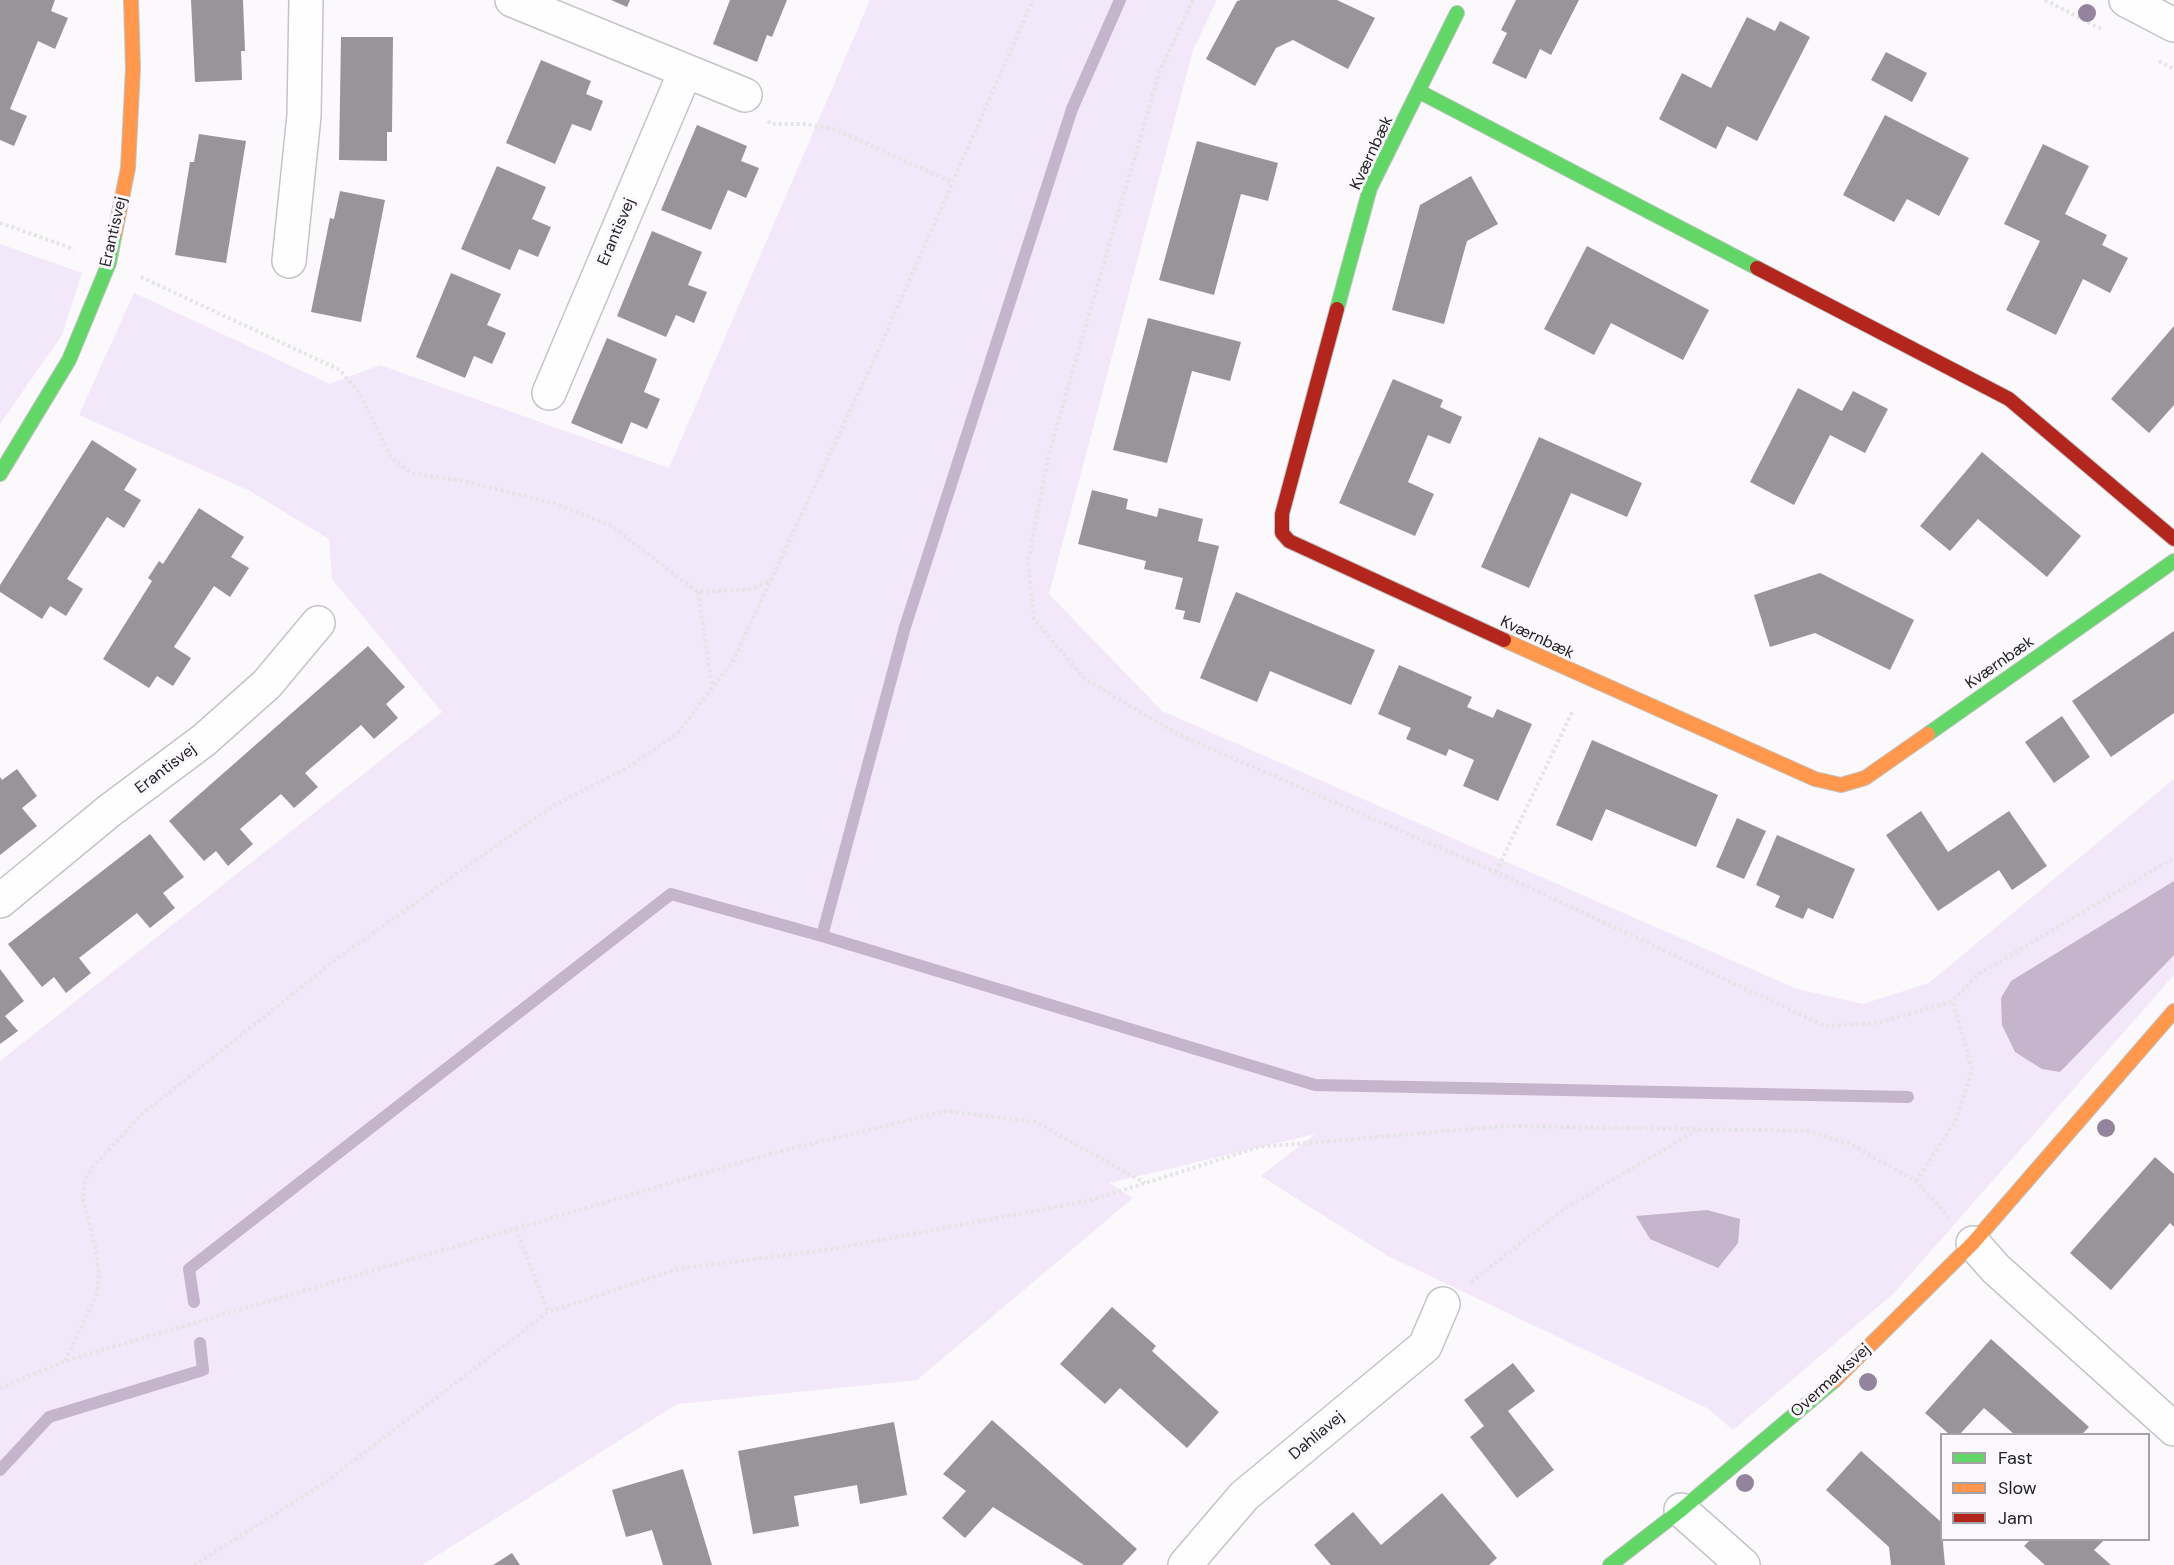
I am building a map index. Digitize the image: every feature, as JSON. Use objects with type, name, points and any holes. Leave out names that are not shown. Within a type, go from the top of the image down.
[{"type":"street","name":"Erantisvej","points":[[0,474],[69,360],[109,262],[128,168],[133,68],[131,0]]},
{"type":"street","points":[[289,261],[304,116],[306,0]]},
{"type":"street","points":[[512,0],[745,95]]},
{"type":"street","points":[[2126,0],[2174,25]]},
{"type":"street","name":"Kværnbæk","points":[[1457,13],[1420,92],[1370,188],[1282,514],[1282,533],[1299,548],[1815,779],[1841,785],[1865,778],[2174,561]]},
{"type":"street","name":"Erantisvej","points":[[549,393],[685,72]]},
{"type":"street","points":[[1420,92],[2009,399],[2174,539]]},
{"type":"street","name":"Erantisvej","points":[[0,901],[109,811],[204,740],[267,684],[318,623]]},
{"type":"street","name":"Overmarksvej","points":[[1610,1565],[1681,1510],[1844,1372],[1973,1244],[2174,1011]]},
{"type":"street","points":[[1973,1244],[1996,1269],[2174,1429]]},
{"type":"street","name":"Dahliavej","points":[[1185,1565],[1244,1497],[1425,1346],[1443,1304]]},
{"type":"street","points":[[1681,1510],[1743,1565]]},
{"type":"path","points":[[65,1361],[97,1293],[99,1275],[96,1250],[83,1199],[86,1180],[94,1166],[141,1115],[368,936],[551,807],[627,768],[677,734],[733,661],[879,349],[1033,0]]},
{"type":"path","points":[[1193,0],[1160,73],[1049,453],[1028,562],[1034,619],[1084,678],[1177,734],[1496,872],[1825,1026],[1879,1023],[1953,1001],[1977,975],[2174,858]]},
{"type":"path","points":[[745,95],[771,124],[804,124],[834,129],[952,182]]},
{"type":"path","points":[[0,223],[109,262],[340,370],[360,394],[391,457],[411,473],[458,480],[554,503],[610,525],[699,592],[751,589],[770,581]]},
{"type":"path","points":[[699,592],[712,688]]},
{"type":"path","points":[[1496,872],[1588,679]]},
{"type":"path","points":[[1916,1181],[1955,1122],[1972,1070],[1953,1001]]},
{"type":"path","points":[[0,1388],[65,1361],[773,1153],[945,1111],[1036,1122],[1146,1183]]},
{"type":"path","points":[[194,1565],[326,1482],[548,1312],[678,1269],[833,1249],[1092,1200],[1259,1147],[1506,1126],[1807,1131],[1850,1144],[1916,1181],[1973,1244]]},
{"type":"path","points":[[1443,1304],[1567,1207],[1699,1129]]},
{"type":"path","points":[[516,1229],[548,1312]]},
{"type":"shaded area","points":[[870,0],[1217,0],[1193,50],[1049,594],[1162,711],[1797,989],[1863,1004],[1929,983],[2174,779],[2174,975],[1893,1294],[1733,1430],[1707,1408],[1388,1256],[1261,1176],[1315,1134],[1109,1183],[1133,1198],[917,1380],[677,1404],[422,1565],[0,1565],[0,1061],[442,712],[332,579],[329,539],[248,490],[79,415],[134,293],[330,384],[380,365],[669,468]]},
{"type":"shaded area","points":[[0,244],[82,273],[62,335],[0,424]]},
{"type":"shaded area","points":[[2174,881],[2174,955],[2060,1072],[2042,1069],[2015,1052],[2002,1025],[2001,998],[2011,981]]},
{"type":"shaded area","points":[[1707,1210],[1740,1219],[1738,1243],[1718,1268],[1650,1239],[1636,1216]]},
{"type":"building","points":[[0,0],[55,0],[51,11],[68,18],[55,49],[38,41],[10,109],[27,116],[14,146],[0,140]]},
{"type":"building","points":[[191,0],[243,0],[245,51],[241,51],[242,80],[195,82]]},
{"type":"building","points":[[611,0],[630,0],[627,7]]},
{"type":"building","points":[[730,0],[787,0],[772,37],[767,35],[757,62],[713,44]]},
{"type":"building","points":[[1337,0],[1375,18],[1348,69],[1293,40],[1276,48],[1255,86],[1206,59],[1237,1]]},
{"type":"building","points":[[1516,0],[1579,0],[1551,55],[1540,49],[1526,79],[1492,63],[1507,33],[1501,30]]},
{"type":"building","points":[[1747,17],[1775,31],[1780,21],[1810,37],[1757,141],[1727,126],[1716,149],[1659,119],[1682,73],[1711,88]]},
{"type":"building","points":[[341,37],[393,37],[392,132],[387,132],[387,161],[339,160]]},
{"type":"building","points":[[1886,52],[1927,73],[1912,102],[1871,80]]},
{"type":"building","points":[[541,60],[591,81],[586,94],[603,101],[591,131],[572,124],[555,164],[506,143]]},
{"type":"building","points":[[1885,115],[1969,158],[1939,216],[1907,199],[1894,222],[1843,195]]},
{"type":"building","points":[[697,125],[747,146],[741,161],[759,168],[746,198],[728,190],[711,230],[661,210]]},
{"type":"building","points":[[199,134],[246,141],[226,263],[175,255],[190,162],[194,162]]},
{"type":"building","points":[[1197,141],[1278,163],[1268,201],[1241,194],[1214,295],[1159,280]]},
{"type":"building","points":[[2043,144],[2089,166],[2065,214],[2107,235],[2102,245],[2128,258],[2110,293],[2083,279],[2056,335],[2006,310],[2040,241],[2004,224]]},
{"type":"building","points":[[497,166],[546,187],[532,219],[551,227],[538,257],[519,249],[510,270],[461,249]]},
{"type":"building","points":[[1471,176],[1498,224],[1467,241],[1444,324],[1392,310],[1420,205]]},
{"type":"building","points":[[340,191],[385,200],[361,322],[311,312],[330,218],[334,219]]},
{"type":"building","points":[[652,231],[702,252],[688,285],[707,292],[694,323],[676,315],[666,337],[617,316]]},
{"type":"building","points":[[1587,246],[1709,310],[1683,360],[1611,323],[1594,355],[1544,329]]},
{"type":"building","points":[[451,273],[501,294],[487,325],[506,333],[492,364],[474,356],[465,378],[416,357]]},
{"type":"building","points":[[1148,318],[1241,342],[1230,381],[1192,371],[1167,463],[1113,450]]},
{"type":"building","points":[[2174,326],[2174,405],[2149,433],[2111,399]]},
{"type":"building","points":[[607,338],[657,359],[644,392],[660,399],[647,429],[631,422],[622,444],[571,423]]},
{"type":"building","points":[[1393,379],[1443,400],[1440,407],[1462,417],[1450,444],[1428,435],[1408,482],[1434,494],[1415,536],[1339,503]]},
{"type":"building","points":[[1798,388],[1842,411],[1853,391],[1888,409],[1865,453],[1830,435],[1794,505],[1750,482]]},
{"type":"building","points":[[1539,437],[1642,483],[1627,517],[1571,493],[1529,588],[1481,567]]},
{"type":"building","points":[[92,440],[137,469],[124,490],[141,500],[124,528],[107,517],[67,579],[83,589],[66,616],[50,606],[42,619],[0,592],[0,585]]},
{"type":"building","points":[[1982,452],[2081,536],[2047,577],[1978,519],[1950,551],[1920,526]]},
{"type":"building","points":[[1092,490],[1128,499],[1126,509],[1157,517],[1159,508],[1203,519],[1198,541],[1219,546],[1200,623],[1183,619],[1185,611],[1175,609],[1183,578],[1144,569],[1146,561],[1078,544]]},
{"type":"building","points":[[199,508],[244,537],[231,557],[249,568],[230,597],[214,586],[174,647],[191,658],[173,686],[157,676],[149,688],[103,659],[152,581],[148,578],[159,561],[163,564]]},
{"type":"building","points":[[1820,573],[1914,620],[1890,670],[1815,633],[1770,647],[1754,595]]},
{"type":"building","points":[[1236,592],[1375,650],[1351,705],[1270,671],[1257,702],[1200,678]]},
{"type":"building","points":[[2174,631],[2174,713],[2111,757],[2072,701]]},
{"type":"building","points":[[368,646],[405,687],[386,704],[398,718],[374,739],[361,725],[305,773],[318,787],[294,808],[281,794],[240,829],[253,844],[228,866],[216,851],[204,861],[169,821]]},
{"type":"building","points":[[1399,665],[1472,697],[1467,707],[1493,718],[1497,709],[1532,724],[1498,801],[1463,786],[1474,760],[1449,749],[1446,756],[1406,739],[1411,728],[1378,714]]},
{"type":"building","points":[[2062,716],[2090,757],[2054,783],[2025,742]]},
{"type":"building","points":[[1592,740],[1718,795],[1696,847],[1606,809],[1592,841],[1556,825]]},
{"type":"building","points":[[17,769],[37,796],[22,808],[37,826],[0,855],[0,777],[2,780]]},
{"type":"building","points":[[1921,811],[1948,852],[2009,811],[2047,866],[2012,890],[1999,870],[1938,911],[1886,835]]},
{"type":"building","points":[[1737,818],[1766,831],[1744,879],[1716,867]]},
{"type":"building","points":[[150,834],[184,877],[163,893],[175,908],[150,928],[137,913],[79,958],[91,973],[66,993],[54,977],[42,987],[8,944]]},
{"type":"building","points":[[1777,835],[1855,869],[1833,919],[1808,908],[1803,919],[1775,907],[1780,896],[1756,885]]},
{"type":"building","points":[[0,969],[24,1001],[5,1016],[18,1031],[0,1044]]},
{"type":"building","points":[[2155,1157],[2174,1174],[2174,1227],[2170,1223],[2111,1290],[2070,1253]]},
{"type":"building","points":[[1112,1307],[1156,1346],[1152,1351],[1219,1412],[1187,1448],[1120,1388],[1105,1404],[1060,1364]]},
{"type":"building","points":[[1991,1339],[2089,1427],[2083,1433],[2013,1433],[1984,1408],[1961,1433],[1948,1433],[1925,1413]]},
{"type":"building","points":[[1513,1363],[1535,1391],[1508,1411],[1554,1470],[1517,1498],[1470,1437],[1484,1426],[1464,1400]]},
{"type":"building","points":[[992,1420],[1137,1549],[1122,1565],[1084,1565],[993,1507],[965,1538],[942,1518],[966,1491],[943,1474]]},
{"type":"building","points":[[894,1422],[907,1495],[860,1504],[857,1485],[794,1496],[799,1526],[753,1534],[738,1451]]},
{"type":"building","points":[[1861,1451],[1940,1521],[1940,1541],[1943,1541],[1945,1565],[1891,1565],[1889,1547],[1826,1490]]},
{"type":"building","points":[[683,1469],[712,1565],[663,1565],[652,1530],[626,1537],[612,1490]]},
{"type":"building","points":[[1442,1493],[1497,1558],[1489,1565],[1331,1565],[1314,1545],[1353,1512],[1381,1545]]},
{"type":"building","points":[[2029,1541],[2103,1541],[2094,1550],[2111,1565],[2045,1565],[2024,1546]]},
{"type":"building","points":[[512,1553],[520,1565],[493,1565]]},
{"type":"waterway","points":[[194,1302],[189,1269],[671,894],[822,936],[905,627],[1072,109],[1120,0]]},
{"type":"waterway","points":[[822,936],[1315,1085],[1908,1097]]},
{"type":"waterway","points":[[0,1470],[49,1417],[203,1370],[200,1343]]},
{"type":"traffic: fast","points":[[1337,309],[1370,188],[1457,13]]},
{"type":"traffic: fast","points":[[1420,92],[1757,268]]},
{"type":"traffic: fast","points":[[0,474],[69,360],[109,263],[115,233]]},
{"type":"traffic: fast","points":[[1928,734],[2174,561]]},
{"type":"traffic: fast","points":[[1610,1565],[1681,1510],[1834,1381]]},
{"type":"traffic: slow","points":[[115,233],[128,168],[133,68],[131,0]]},
{"type":"traffic: slow","points":[[1504,640],[1815,779],[1841,785],[1865,778],[1928,734]]},
{"type":"traffic: slow","points":[[1834,1381],[1973,1243],[2174,1011]]},
{"type":"traffic: jam","points":[[1757,268],[2009,399],[2174,539]]},
{"type":"traffic: jam","points":[[1337,309],[1282,514],[1282,533],[1289,541],[1504,640]]}]
